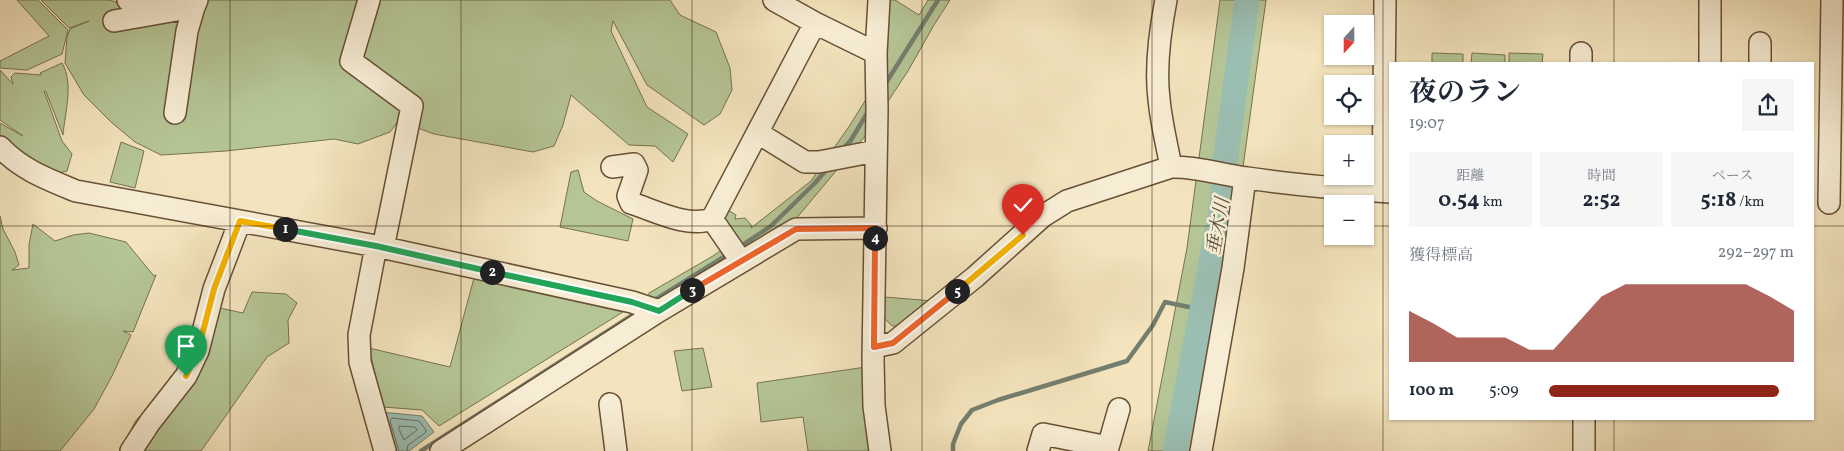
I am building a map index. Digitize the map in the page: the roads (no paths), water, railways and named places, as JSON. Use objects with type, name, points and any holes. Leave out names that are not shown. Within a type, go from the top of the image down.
[{"type":"street","points":[[128,0],[139,4],[165,0]]},
{"type":"street","points":[[368,0],[351,61],[412,106],[360,335],[360,362],[385,451]]},
{"type":"street","points":[[774,0],[815,24],[876,53]]},
{"type":"street","points":[[879,0],[876,53],[874,406],[880,451]]},
{"type":"street","points":[[1166,0],[1162,20],[1157,79],[1171,167]]},
{"type":"street","points":[[874,347],[893,343],[975,277],[1043,216],[1067,202],[1171,167],[1185,166],[1202,171],[1308,186],[1387,191],[1385,0]]},
{"type":"street","points":[[1710,0],[1710,62]]},
{"type":"street","points":[[1828,203],[1832,0]]},
{"type":"street","points":[[114,21],[195,3],[188,31],[175,113]]},
{"type":"street","points":[[612,167],[634,164],[638,170],[628,196],[631,203],[680,219],[703,223],[712,219],[815,24]]},
{"type":"street","points":[[758,134],[805,162],[819,162],[876,151]]},
{"type":"street","points":[[0,147],[9,157],[36,175],[76,190],[380,247],[632,302],[659,311]]},
{"type":"street","points":[[1201,451],[1233,268],[1240,177]]},
{"type":"street","points":[[712,219],[736,254]]},
{"type":"street","points":[[131,451],[150,422],[186,376],[197,353],[214,289],[240,221]]},
{"type":"street","points":[[441,451],[659,311],[736,254],[796,229],[876,228]]},
{"type":"street","points":[[610,404],[616,451]]},
{"type":"street","points":[[1038,451],[1043,434],[1108,449],[1119,409]]},
{"type":"street","points":[[1584,420],[1584,451]]},
{"type":"water","points":[[381,412],[422,416],[434,432],[409,451],[395,451]]},
{"type":"waterway","points":[[884,86],[938,0]]},
{"type":"waterway","name":"垂木川","points":[[1175,451],[1222,205],[1225,162],[1247,0]]},
{"type":"waterway","points":[[843,149],[851,140],[869,110]]},
{"type":"waterway","points":[[738,248],[771,226],[827,169]]},
{"type":"waterway","points":[[653,301],[730,253]]},
{"type":"waterway","points":[[953,451],[953,444],[961,424],[972,410],[998,400],[1127,361],[1153,325],[1165,302],[1203,310]]},
{"type":"waterway","points":[[421,451],[639,311]]}]
